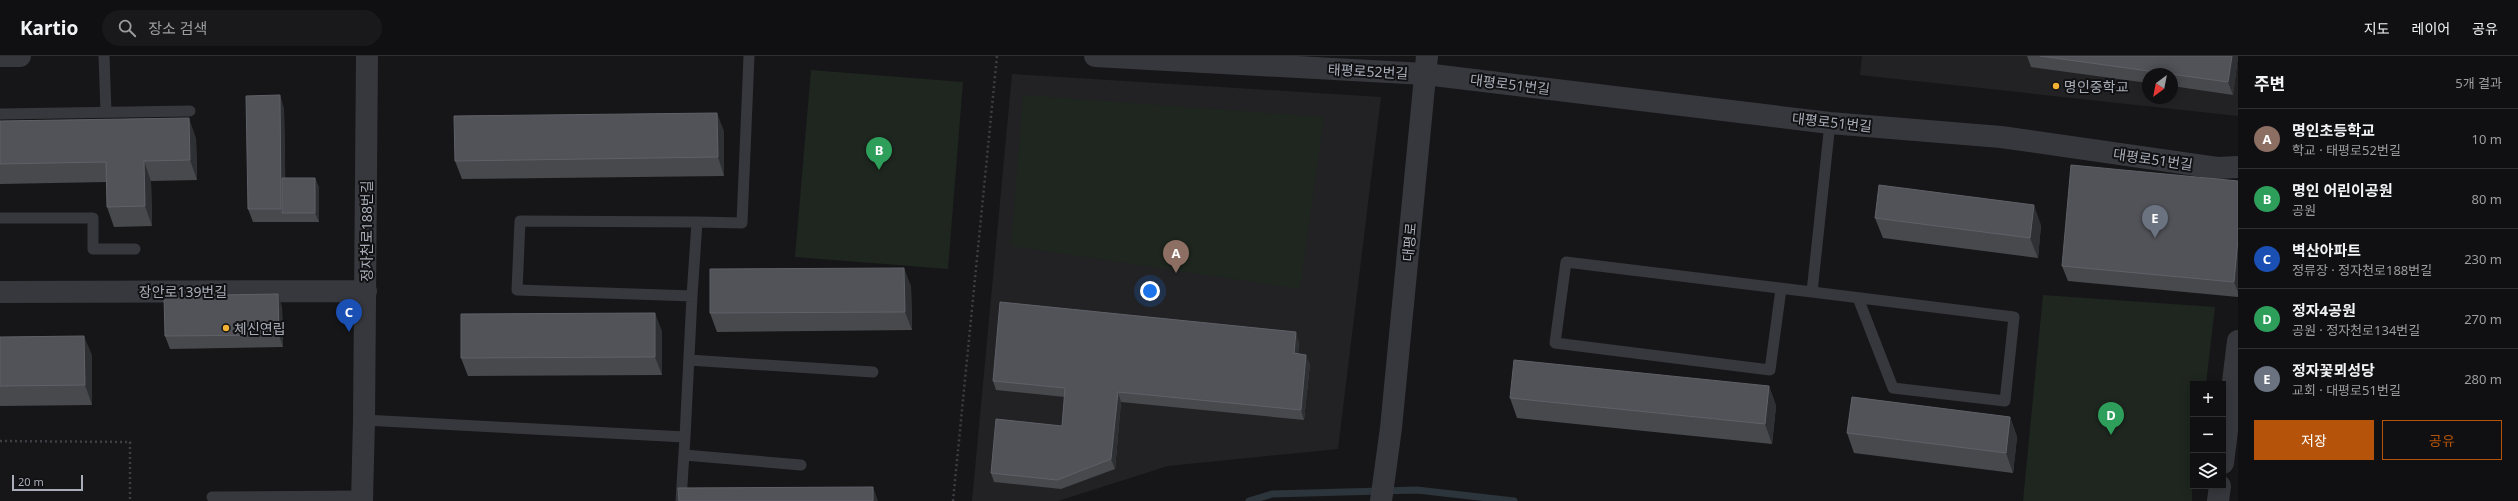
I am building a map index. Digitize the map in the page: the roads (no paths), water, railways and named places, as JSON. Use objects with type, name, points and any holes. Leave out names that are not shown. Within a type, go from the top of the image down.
[{"type":"street","points":[[0,56],[20,56]]},
{"type":"street","name":"정자천로188번길","points":[[362,498],[366,290],[367,56]]},
{"type":"street","name":"태평로52번길","points":[[1094,56],[1426,65]]},
{"type":"street","name":"대평로51번길","points":[[1426,65],[1830,123],[2001,136],[2217,168],[2238,168]]},
{"type":"street","name":"대평로","points":[[1381,501],[1391,428],[1426,65]]},
{"type":"street","name":"장안로139번길","points":[[0,292],[366,290]]},
{"type":"street","points":[[2224,453],[2238,341]]},
{"type":"street","points":[[2218,501],[2220,489]]},
{"type":"lane","points":[[104,56],[106,112]]},
{"type":"lane","points":[[692,296],[517,290],[520,221],[742,223],[749,56]]},
{"type":"lane","points":[[0,114],[190,111]]},
{"type":"lane","points":[[1812,292],[1830,123]]},
{"type":"lane","points":[[0,218],[92,218],[93,249],[135,249]]},
{"type":"lane","points":[[682,501],[697,222]]},
{"type":"lane","points":[[1781,289],[1770,370],[1555,343],[1566,262],[2014,317],[2005,401],[1893,388],[1858,298]]},
{"type":"lane","points":[[689,360],[873,372]]},
{"type":"lane","points":[[364,420],[685,437]]},
{"type":"lane","points":[[684,456],[801,465]]},
{"type":"lane","points":[[212,497],[362,498]]},
{"type":"waterway","points":[[1249,501],[1272,494],[1417,490],[1514,501]]},
{"type":"place","name":"명인중학교","points":[[2056,86]]},
{"type":"place","name":"명인 어린이공원","points":[[879,170]]},
{"type":"place","name":"정자꽃뫼성당","points":[[2155,238]]},
{"type":"place","name":"명인초등학교","points":[[1176,273]]},
{"type":"place","name":"체신연립","points":[[226,328]]},
{"type":"place","name":"벽산아파트","points":[[349,332]]},
{"type":"place","name":"정자4공원","points":[[2111,435]]}]
